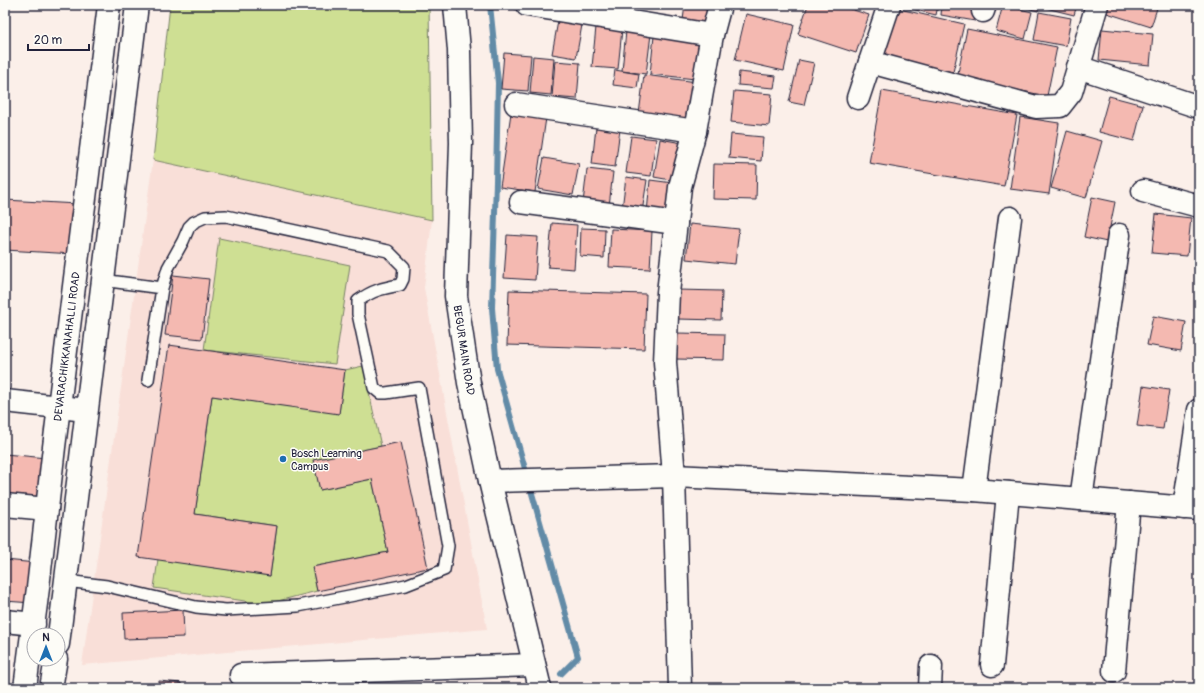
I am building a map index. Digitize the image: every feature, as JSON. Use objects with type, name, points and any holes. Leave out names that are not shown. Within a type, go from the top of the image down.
[{"type":"street","name":"DEVARACHIKKANAHALLI ROAD","points":[[25,688],[109,5]]},
{"type":"street","points":[[60,627],[137,5]]},
{"type":"street","name":"BEGUR MAIN ROAD","points":[[455,5],[459,50],[461,143],[456,296],[469,383],[490,481],[540,688]]},
{"type":"street","points":[[527,5],[712,35]]},
{"type":"street","points":[[680,688],[674,476],[665,362],[668,293],[680,187],[695,131],[712,35],[720,5]]},
{"type":"street","points":[[858,98],[889,5]]},
{"type":"street","points":[[870,62],[1036,107],[1060,106],[1071,92],[1097,5]]},
{"type":"street","points":[[1078,67],[1199,106]]},
{"type":"street","points":[[516,104],[695,131]]},
{"type":"street","points":[[1142,191],[1199,206]]},
{"type":"street","points":[[521,202],[676,223]]},
{"type":"street","points":[[974,490],[1010,218]]},
{"type":"street","points":[[1081,499],[1119,235]]},
{"type":"street","points":[[5,401],[86,410]]},
{"type":"street","points":[[490,481],[674,476],[974,490],[1192,508],[1199,410]]},
{"type":"street","points":[[992,665],[1008,493]]},
{"type":"street","points":[[1114,671],[1129,503]]},
{"type":"street","points":[[5,505],[47,509]]},
{"type":"street","points":[[5,621],[34,624]]},
{"type":"street","points":[[241,675],[534,665]]},
{"type":"street","points":[[930,666],[930,688]]},
{"type":"street","points":[[52,688],[55,667]]},
{"type":"lane","points":[[66,581],[107,586],[196,607],[226,610],[298,606],[406,585],[444,570],[448,546],[420,388],[380,393],[374,388],[358,314],[358,301],[370,292],[400,285],[404,280],[404,267],[388,251],[226,216],[205,217],[194,222],[189,228],[168,268],[162,288],[148,380]]},
{"type":"lane","points":[[102,280],[162,288]]},
{"type":"shaded area","name":"Bosch Learning Campus","points":[[153,160],[432,220],[424,288],[487,629],[82,665]]},
{"type":"green space","points":[[170,5],[429,5],[432,220],[153,160]]},
{"type":"green space","points":[[219,238],[350,265],[335,364],[204,350]]},
{"type":"green space","points":[[363,366],[381,446],[314,461],[320,490],[372,479],[388,552],[312,567],[317,591],[266,604],[154,588],[158,559],[270,576],[277,526],[195,514],[212,396],[339,413],[345,370]]},
{"type":"building","points":[[583,5],[632,5],[631,13]]},
{"type":"building","points":[[685,5],[711,5],[709,23],[683,20]]},
{"type":"building","points":[[808,5],[838,5],[869,15],[856,53],[798,34]]},
{"type":"building","points":[[903,5],[938,5],[936,15],[903,7]]},
{"type":"building","points":[[942,5],[978,5],[975,21],[941,15]]},
{"type":"building","points":[[1003,5],[1032,12],[1025,39],[996,31]]},
{"type":"building","points":[[1016,5],[1039,5],[1038,11]]},
{"type":"building","points":[[1042,5],[1077,5],[1074,15],[1042,7]]},
{"type":"building","points":[[1109,5],[1158,5],[1151,27],[1107,13]]},
{"type":"building","points":[[895,8],[964,24],[953,72],[884,57]]},
{"type":"building","points":[[1039,12],[1071,18],[1066,46],[1034,40]]},
{"type":"building","points":[[746,14],[794,25],[784,71],[735,60]]},
{"type":"building","points":[[558,21],[582,25],[576,58],[552,54]]},
{"type":"building","points":[[596,27],[622,29],[618,69],[592,67]]},
{"type":"building","points":[[967,29],[1057,47],[1047,96],[957,78]]},
{"type":"building","points":[[1102,29],[1153,34],[1150,65],[1099,60]]},
{"type":"building","points":[[626,31],[651,34],[646,74],[622,71]]},
{"type":"building","points":[[654,36],[700,41],[695,79],[650,74]]},
{"type":"building","points":[[504,53],[531,55],[528,91],[501,89]]},
{"type":"building","points":[[533,56],[554,58],[551,95],[530,93]]},
{"type":"building","points":[[799,60],[814,63],[804,105],[789,102]]},
{"type":"building","points":[[555,61],[580,63],[577,99],[552,97]]},
{"type":"building","points":[[615,70],[639,74],[637,88],[613,85]]},
{"type":"building","points":[[739,72],[776,76],[774,88],[738,85]]},
{"type":"building","points":[[644,75],[697,82],[692,120],[639,114]]},
{"type":"building","points":[[734,91],[772,94],[769,126],[731,122]]},
{"type":"building","points":[[882,91],[1017,115],[1004,186],[869,163]]},
{"type":"building","points":[[1109,96],[1143,105],[1134,141],[1099,132]]},
{"type":"building","points":[[511,113],[546,118],[535,192],[500,187]]},
{"type":"building","points":[[1020,117],[1059,123],[1049,194],[1010,189]]},
{"type":"building","points":[[596,127],[620,129],[615,167],[592,164]]},
{"type":"building","points":[[1067,131],[1102,141],[1086,198],[1051,188]]},
{"type":"building","points":[[731,134],[763,137],[761,161],[729,158]]},
{"type":"building","points":[[631,136],[656,139],[651,176],[626,173]]},
{"type":"building","points":[[660,139],[682,143],[676,181],[654,177]]},
{"type":"building","points":[[544,158],[579,164],[573,195],[538,189]]},
{"type":"building","points":[[714,164],[757,165],[756,200],[713,199]]},
{"type":"building","points":[[587,169],[613,172],[609,206],[583,203]]},
{"type":"building","points":[[626,177],[647,180],[642,212],[622,209]]},
{"type":"building","points":[[650,180],[673,183],[669,215],[647,213]]},
{"type":"building","points":[[1092,197],[1115,202],[1107,242],[1084,237]]},
{"type":"building","points":[[5,200],[77,204],[74,254],[5,250]]},
{"type":"building","points":[[1156,214],[1191,218],[1187,256],[1152,253]]},
{"type":"building","points":[[552,223],[577,225],[574,269],[548,267]]},
{"type":"building","points":[[690,224],[739,229],[735,264],[686,259]]},
{"type":"building","points":[[581,228],[605,229],[604,258],[580,256]]},
{"type":"building","points":[[611,229],[652,231],[650,269],[609,267]]},
{"type":"building","points":[[507,235],[538,237],[535,280],[504,278]]},
{"type":"building","points":[[173,275],[209,279],[202,339],[165,335]]},
{"type":"building","points":[[509,290],[646,294],[644,349],[507,345]]},
{"type":"building","points":[[677,290],[722,291],[721,320],[677,319]]},
{"type":"building","points":[[1153,316],[1186,322],[1181,351],[1147,345]]},
{"type":"building","points":[[677,333],[725,334],[724,360],[676,359]]},
{"type":"building","points":[[169,345],[345,370],[339,414],[212,396],[195,514],[277,526],[270,576],[138,557]]},
{"type":"building","points":[[1143,386],[1169,390],[1163,429],[1137,426]]},
{"type":"building","points":[[401,442],[428,568],[317,591],[312,567],[388,552],[372,479],[320,490],[313,460]]},
{"type":"building","points":[[5,454],[46,458],[42,501],[5,497]]},
{"type":"building","points":[[5,560],[36,563],[32,603],[5,601]]},
{"type":"building","points":[[183,610],[184,637],[124,639],[123,613]]},
{"type":"building","points":[[159,681],[181,683],[181,688],[159,688]]},
{"type":"waterway","points":[[490,5],[498,83],[492,308],[497,369],[578,657],[561,674]]},
{"type":"place","name":"Bosch Learning Campus","points":[[283,459]]}]
